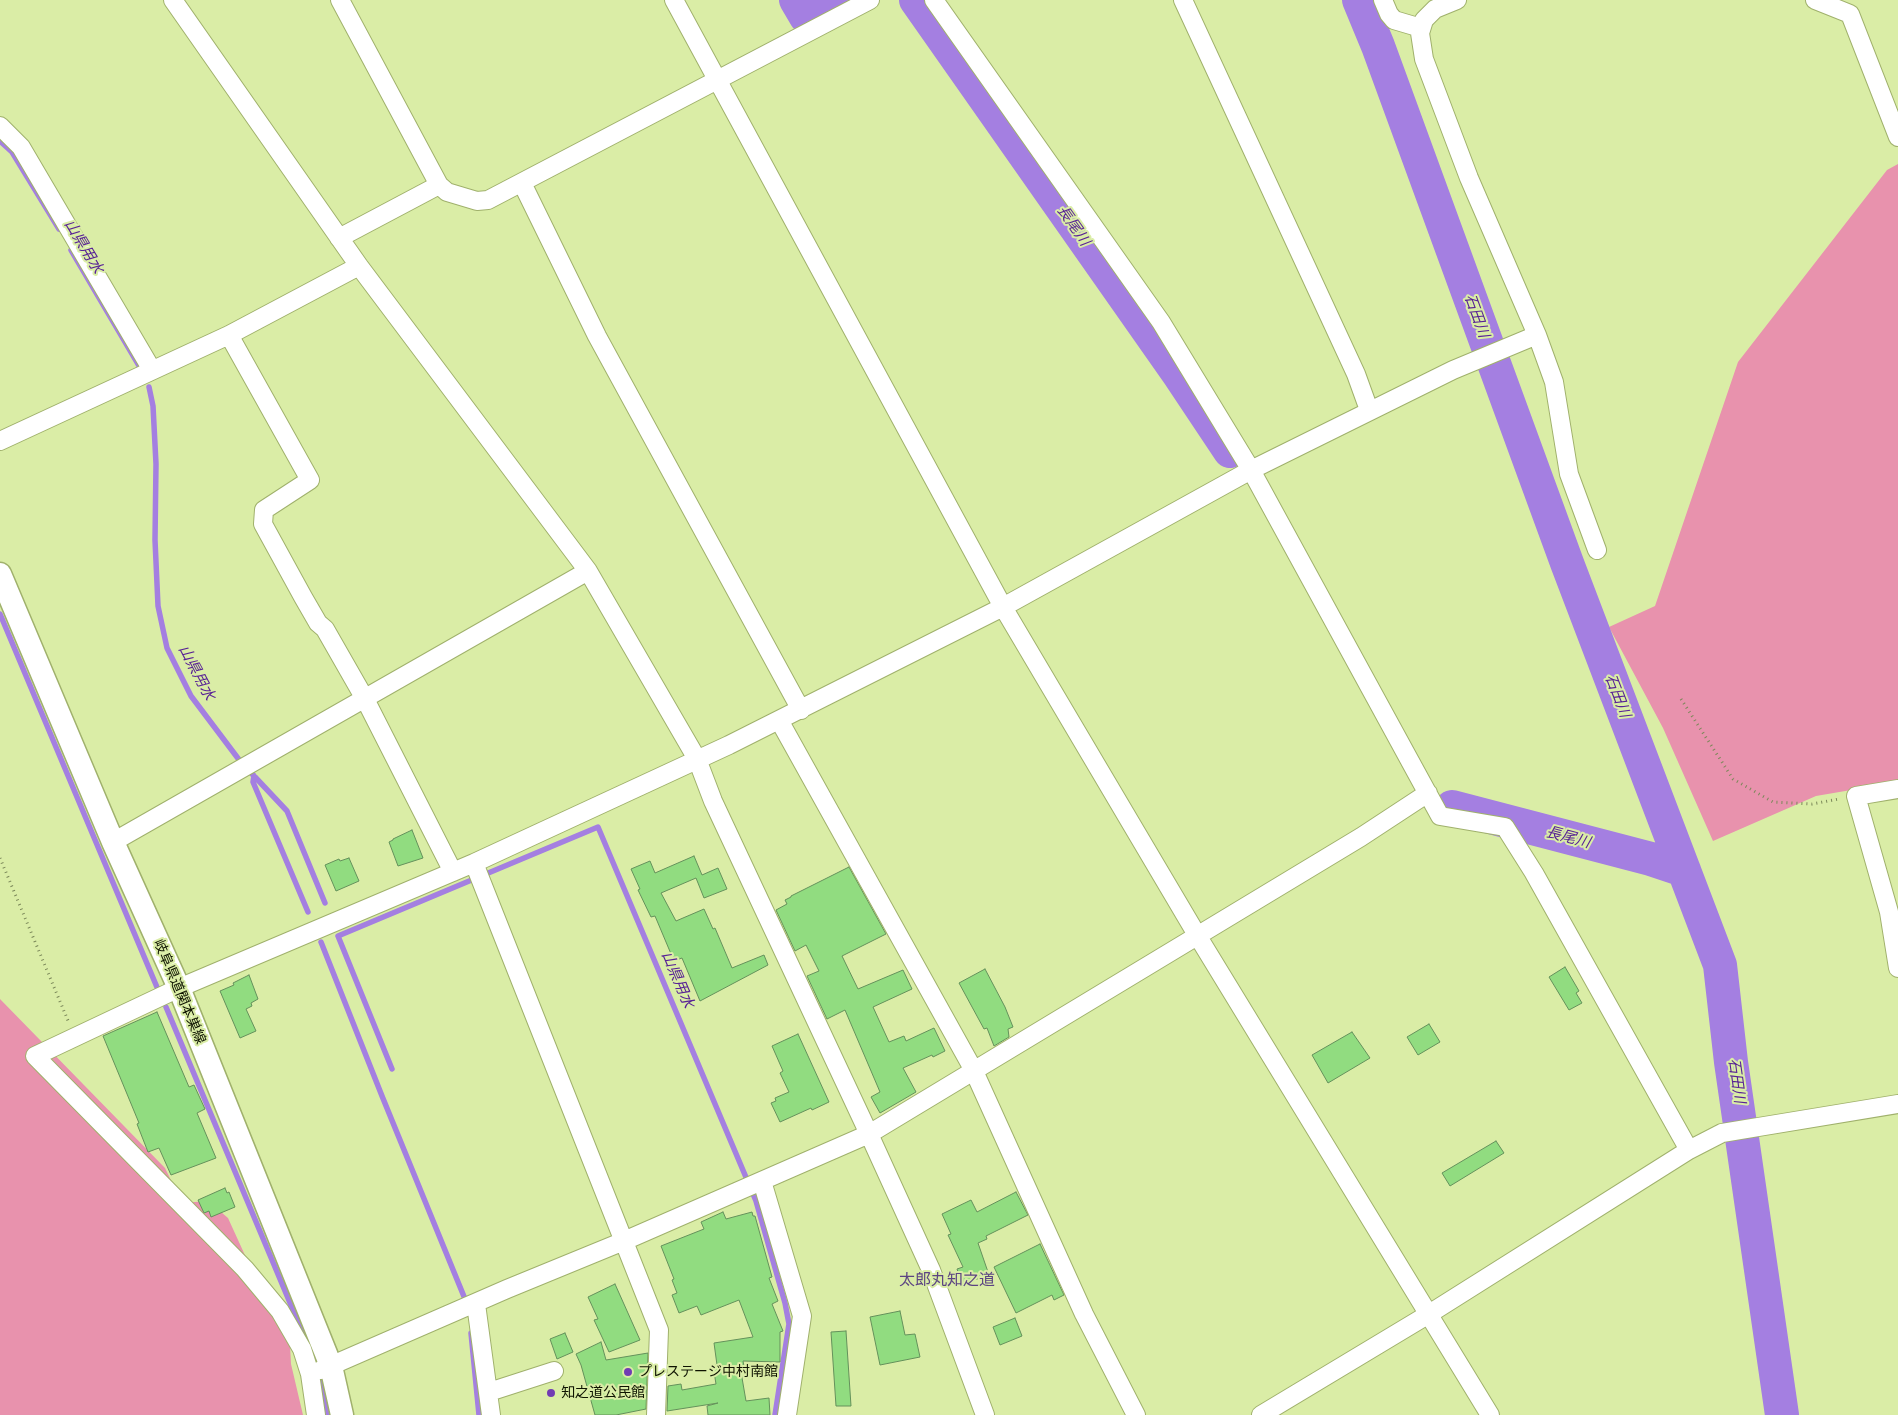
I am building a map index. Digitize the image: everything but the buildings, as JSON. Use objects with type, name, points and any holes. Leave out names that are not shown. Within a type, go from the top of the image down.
[{"type":"main road","name":"岐阜県道関本巣線","points":[[0,574],[113,842],[179,988],[331,1366],[342,1415]]},
{"type":"street","points":[[173,0],[359,266],[588,572],[696,759],[712,801],[931,1270],[985,1415]]},
{"type":"street","points":[[340,0],[439,185],[454,195],[477,200],[488,200],[522,183],[870,0]]},
{"type":"street","points":[[674,0],[1003,607],[1197,935],[1490,1415]]},
{"type":"street","points":[[934,0],[1161,322],[1251,470],[1440,816],[1505,827],[1534,873],[1689,1150]]},
{"type":"street","points":[[1183,0],[1356,374],[1369,410]]},
{"type":"street","points":[[1383,0],[1394,20],[1421,28]]},
{"type":"street","points":[[1457,0],[1435,9],[1424,20],[1420,33],[1424,59],[1469,178],[1537,336],[1554,382],[1569,474],[1597,550]]},
{"type":"street","points":[[1815,0],[1850,14],[1898,137]]},
{"type":"street","points":[[0,126],[21,147],[152,370]]},
{"type":"street","points":[[522,183],[597,336],[801,710]]},
{"type":"street","points":[[339,238],[439,185]]},
{"type":"street","points":[[0,441],[229,335],[359,266]]},
{"type":"street","points":[[229,335],[310,480],[264,510],[262,524],[318,623],[325,629],[365,699],[453,872]]},
{"type":"street","points":[[316,1415],[310,1374],[302,1349],[280,1311],[245,1269],[35,1056],[179,988],[474,864],[801,710],[1003,607],[1251,470],[1369,410],[1453,370],[1537,336]]},
{"type":"street","points":[[113,842],[365,699],[435,657],[588,572]]},
{"type":"street","points":[[779,720],[973,1070],[1084,1314],[1136,1415]]},
{"type":"street","points":[[1898,789],[1856,796],[1889,912],[1898,968]]},
{"type":"street","points":[[310,1374],[624,1242],[869,1134],[1361,837],[1428,793]]},
{"type":"street","points":[[474,864],[659,1330],[656,1415]]},
{"type":"street","points":[[1261,1415],[1429,1314],[1689,1150],[1722,1133],[1898,1104]]},
{"type":"street","points":[[754,1184],[802,1316],[787,1415]]},
{"type":"street","points":[[476,1304],[491,1415]]},
{"type":"street","points":[[489,1392],[554,1371]]},
{"type":"path","points":[[1681,699],[1733,779],[1773,802],[1812,804],[1856,796]]},
{"type":"path","points":[[0,858],[76,1036]]},
{"type":"shaded area","points":[[1898,164],[1898,782],[1816,796],[1713,841],[1663,728],[1609,627],[1655,606],[1738,362],[1887,170]]},
{"type":"shaded area","points":[[0,999],[165,1168],[182,1203],[208,1201],[228,1218],[254,1275],[290,1345],[291,1364],[303,1415],[0,1415]]},
{"type":"waterway","name":"長尾川","points":[[796,0],[806,17],[839,0]]},
{"type":"waterway","name":"長尾川","points":[[916,0],[1180,376],[1230,451]]},
{"type":"waterway","name":"石田川","points":[[1359,0],[1378,46],[1567,563],[1720,965],[1731,1062],[1782,1415]]},
{"type":"waterway","name":"山県用水","points":[[0,141],[12,152],[59,229]]},
{"type":"waterway","name":"山県用水","points":[[71,250],[141,369]]},
{"type":"waterway","name":"山県用水","points":[[149,387],[153,406],[156,464],[155,540],[158,606],[167,648],[191,696],[240,761],[287,811],[325,903]]},
{"type":"waterway","points":[[0,614],[159,992]]},
{"type":"waterway","points":[[254,776],[253,782],[308,912]]},
{"type":"waterway","name":"長尾川","points":[[1452,807],[1651,859],[1684,870]]},
{"type":"waterway","name":"山県用水","points":[[392,1069],[338,936],[598,827],[756,1201],[785,1303],[789,1324],[775,1415]]},
{"type":"waterway","points":[[321,942],[465,1299]]},
{"type":"waterway","points":[[166,1007],[306,1341]]},
{"type":"waterway","points":[[471,1333],[479,1415]]},
{"type":"waterway","points":[[318,1373],[328,1415]]},
{"type":"place","name":"プレステージ中村南館","points":[[628,1372]]},
{"type":"place","name":"知之道公民館","points":[[551,1393]]},
{"type":"district","name":"太郎丸知之道","points":[[947,1281]]}]
